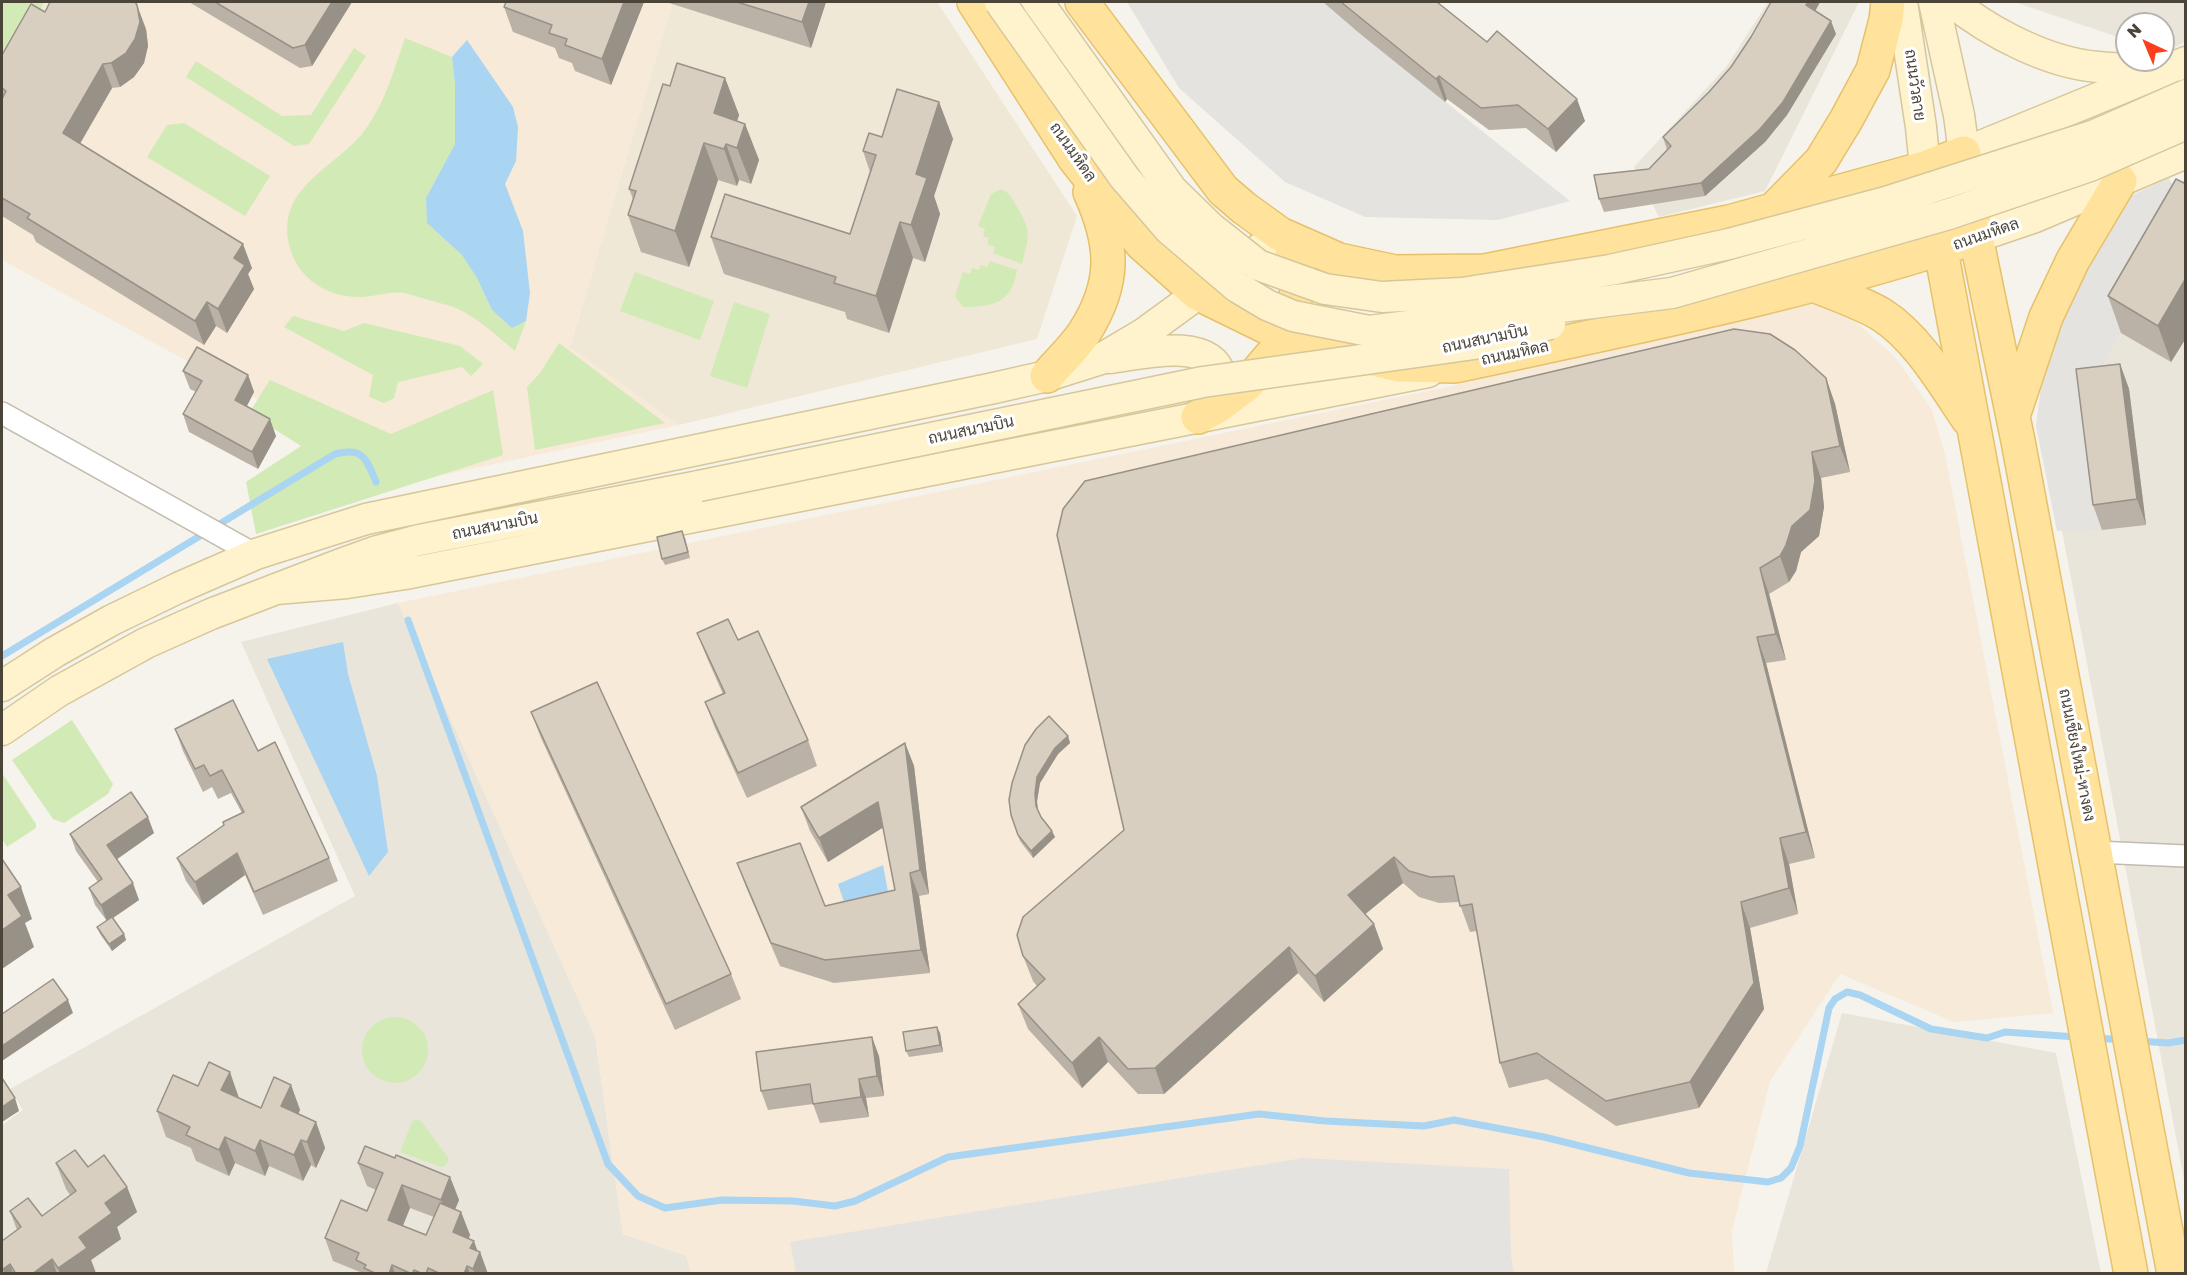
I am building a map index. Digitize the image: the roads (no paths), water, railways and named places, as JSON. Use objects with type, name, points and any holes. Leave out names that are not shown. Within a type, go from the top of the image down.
[{"type":"main road","name":"ถนนมหิดล","points":[[974,2],[1075,159],[1142,244],[1197,293],[1287,337],[1350,355],[1398,365],[1455,366],[1814,285],[1941,249],[2035,217],[2186,153]]},
{"type":"main road","name":"ถนนมหิดล","points":[[1000,2],[1124,177],[1146,205],[1191,249],[1237,287],[1267,305],[1293,316],[1369,331],[1672,294],[1949,214],[2090,166],[2186,124]]},
{"type":"main road","points":[[1038,2],[1172,190],[1211,228],[1258,265],[1325,289],[1382,297],[1462,292],[1610,270],[1729,244],[1886,202],[2094,135],[2186,95]]},
{"type":"main road","points":[[1082,2],[1223,190],[1284,236],[1339,260],[1395,272],[1485,271],[1729,222],[1925,168],[2177,66]]},
{"type":"main road","points":[[1772,210],[1821,161],[1846,120],[1873,70],[1886,20],[1888,2]]},
{"type":"main road","name":"ถนนวัวลาย","points":[[1902,2],[1925,168]]},
{"type":"main road","name":"ถนนวัวลาย","points":[[1934,2],[1959,116],[1964,153]]},
{"type":"main road","points":[[1952,2],[1974,19],[2018,42],[2060,60],[2097,67],[2177,66]]},
{"type":"main road","points":[[1035,95],[1055,103],[1073,100],[1095,90],[1111,70],[1114,57],[1113,44]]},
{"type":"main road","name":"ถนนเชียงใหม่-หางดง","points":[[1964,153],[1976,237],[2013,415],[2123,1001],[2177,1259]]},
{"type":"main road","points":[[1047,376],[1083,334],[1099,303],[1108,277],[1107,243],[1101,217],[1075,159]]},
{"type":"main road","points":[[1925,168],[2131,1274]]},
{"type":"main road","points":[[2013,415],[2046,317],[2073,260],[2120,181]]},
{"type":"main road","points":[[1208,412],[1247,384],[1287,337],[1300,277],[1284,236]]},
{"type":"main road","name":"ถนนสนามบิน","points":[[2,686],[55,652],[112,620],[254,554],[366,519],[1047,376],[1101,359],[1143,334],[1197,293],[1284,236]]},
{"type":"main road","points":[[1814,285],[1882,315],[1910,339],[1975,430]]},
{"type":"main road","name":"ถนนสนามบิน","points":[[2,730],[59,691],[137,648],[211,614],[397,545],[699,486],[1203,382],[1474,344],[1672,294]]},
{"type":"main road","points":[[1101,359],[1184,350],[1200,353],[1218,367],[1222,379],[1223,393],[1208,412]]},
{"type":"main road","name":"ถนนสนามบิน","points":[[276,589],[347,583],[405,574],[1208,412],[1455,366]]},
{"type":"street","points":[[2,413],[254,554]]},
{"type":"street","points":[[2095,852],[2186,856]]},
{"type":"water","points":[[467,40],[513,107],[518,127],[516,161],[505,184],[523,231],[530,293],[526,321],[512,328],[492,310],[477,278],[462,255],[427,223],[426,198],[455,144],[455,84],[452,57]]},
{"type":"water","points":[[343,642],[348,674],[377,776],[388,852],[369,876],[267,659]]},
{"type":"water","points":[[883,865],[889,897],[847,911],[838,884]]},
{"type":"waterway","points":[[2,656],[335,454],[358,453],[366,461],[376,482]]},
{"type":"waterway","points":[[408,620],[608,1164],[638,1196],[665,1208],[722,1200],[793,1201],[835,1206],[855,1201],[948,1157],[1259,1114],[1325,1121],[1424,1126],[1454,1120],[1544,1137],[1689,1173],[1768,1182],[1781,1178],[1791,1168],[1800,1146],[1829,1008],[1835,999],[1847,992],[1860,995],[1931,1029],[1987,1038],[2005,1032],[2077,1037]]},
{"type":"waterway","points":[[2097,1038],[2122,1040]]},
{"type":"waterway","points":[[2139,1041],[2168,1043],[2186,1040]]}]
